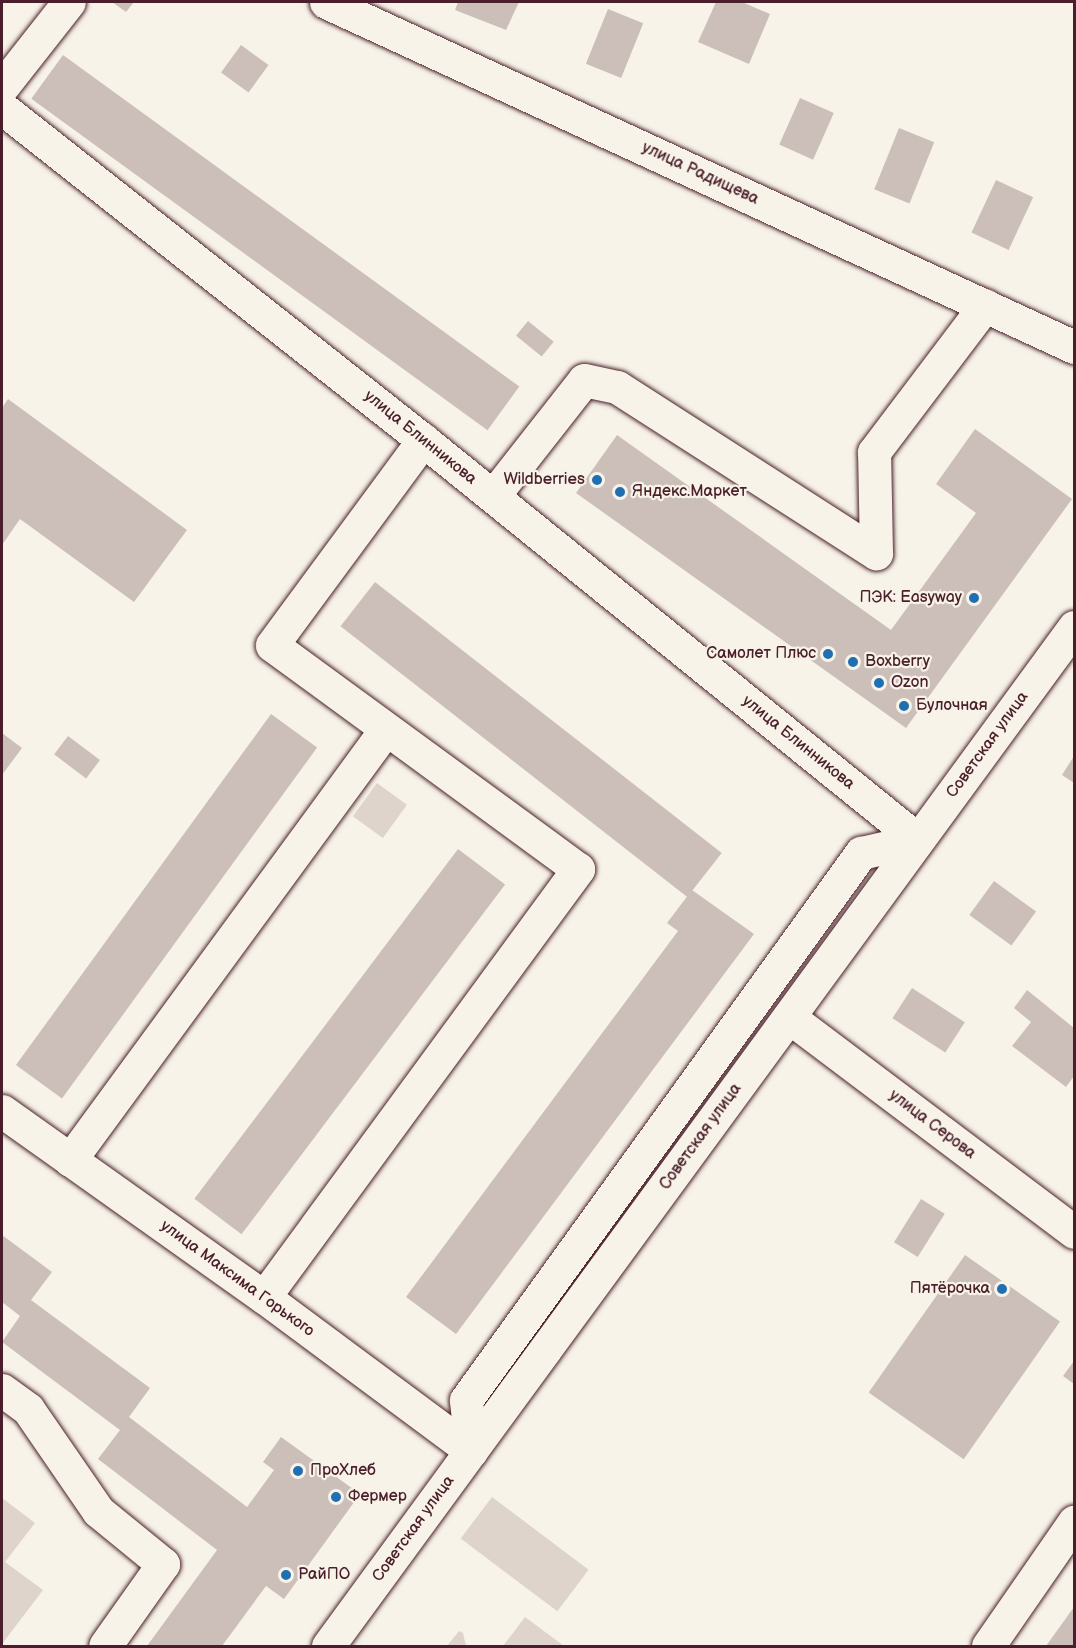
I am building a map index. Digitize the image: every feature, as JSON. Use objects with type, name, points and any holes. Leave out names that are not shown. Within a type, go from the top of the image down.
[{"type":"street","points":[[2,87],[69,2]]},
{"type":"street","name":"улица Радищева","points":[[326,2],[1074,346]]},
{"type":"street","name":"улица Блинникова","points":[[2,108],[423,440],[918,840]]},
{"type":"street","points":[[493,496],[584,380],[617,387],[876,553],[874,452],[985,305]]},
{"type":"street","points":[[264,1297],[578,869],[272,645],[423,440]]},
{"type":"street","name":"Советская улица","points":[[328,1647],[1074,628]]},
{"type":"street","points":[[70,1160],[386,729]]},
{"type":"street","points":[[471,1451],[466,1400],[861,853],[918,840]]},
{"type":"street","name":"улица Серова","points":[[789,1017],[1074,1232]]},
{"type":"street","name":"улица Максима Горького","points":[[2,1111],[264,1297],[471,1451]]},
{"type":"street","points":[[2,1390],[28,1409],[98,1511],[163,1564],[105,1647]]},
{"type":"street","points":[[988,1647],[1074,1522]]},
{"type":"shaded area","points":[[377,783],[407,805],[383,838],[353,816]]},
{"type":"shaded area","points":[[492,1497],[589,1570],[557,1611],[461,1539]]},
{"type":"shaded area","points":[[2,1498],[35,1523],[5,1562],[43,1590],[2,1644]]},
{"type":"shaded area","points":[[525,1617],[564,1646],[503,1646]]},
{"type":"shaded area","points":[[459,1631],[463,1633],[466,1646],[447,1646]]},
{"type":"building","points":[[112,2],[134,2],[126,12]]},
{"type":"building","points":[[458,2],[519,2],[506,30],[455,10]]},
{"type":"building","points":[[716,2],[742,2],[770,14],[749,64],[698,42]]},
{"type":"building","points":[[608,9],[643,23],[621,78],[586,64]]},
{"type":"building","points":[[241,45],[269,65],[249,92],[221,73]]},
{"type":"building","points":[[63,55],[519,387],[488,430],[31,99]]},
{"type":"building","points":[[800,98],[834,113],[813,160],[779,145]]},
{"type":"building","points":[[899,128],[934,142],[910,203],[874,189]]},
{"type":"building","points":[[996,180],[1033,197],[1009,250],[971,233]]},
{"type":"building","points":[[528,321],[554,342],[542,357],[516,336]]},
{"type":"building","points":[[8,399],[187,530],[134,602],[20,519],[2,545],[2,408]]},
{"type":"building","points":[[975,429],[1072,499],[906,728],[576,493],[617,435],[891,630],[976,513],[936,484]]},
{"type":"building","points":[[375,582],[722,853],[687,897],[341,626]]},
{"type":"building","points":[[271,714],[317,748],[62,1099],[16,1065]]},
{"type":"building","points":[[2,733],[22,748],[2,775]]},
{"type":"building","points":[[68,736],[100,760],[86,778],[54,754]]},
{"type":"building","points":[[1074,756],[1074,783],[1062,775]]},
{"type":"building","points":[[458,849],[505,885],[242,1234],[194,1199]]},
{"type":"building","points":[[994,881],[1036,912],[1011,946],[969,915]]},
{"type":"building","points":[[692,890],[754,934],[456,1334],[406,1297],[678,931],[667,923]]},
{"type":"building","points":[[912,988],[965,1022],[945,1053],[892,1018]]},
{"type":"building","points":[[1027,990],[1074,1028],[1074,1076],[1066,1087],[1012,1046],[1031,1022],[1014,1008]]},
{"type":"building","points":[[921,1199],[945,1214],[918,1257],[894,1242]]},
{"type":"building","points":[[2,1235],[52,1272],[31,1300],[150,1388],[129,1417],[247,1507],[274,1470],[263,1462],[281,1437],[360,1494],[284,1599],[266,1586],[222,1646],[147,1646],[217,1550],[98,1459],[120,1430],[2,1342],[20,1316],[2,1302]]},
{"type":"building","points":[[965,1255],[1060,1322],[964,1459],[869,1393]]},
{"type":"building","points":[[1074,1361],[1074,1384],[1063,1376]]},
{"type":"building","points":[[1074,1607],[1074,1646],[1046,1646]]},
{"type":"place","name":"Wildberries","points":[[597,480]]},
{"type":"place","name":"Яндекс.Маркет","points":[[620,492]]},
{"type":"place","name":"ПЭК: Easyway","points":[[974,598]]},
{"type":"place","name":"Самолет Плюс","points":[[828,654]]},
{"type":"place","name":"Boxberry","points":[[853,662]]},
{"type":"place","name":"Ozon","points":[[879,683]]},
{"type":"place","name":"Булочная","points":[[904,706]]},
{"type":"place","name":"Пятёрочка","points":[[1002,1289]]},
{"type":"place","name":"ПроХлеб","points":[[298,1471]]},
{"type":"place","name":"Фермер","points":[[336,1497]]},
{"type":"place","name":"РайПО","points":[[286,1575]]}]
